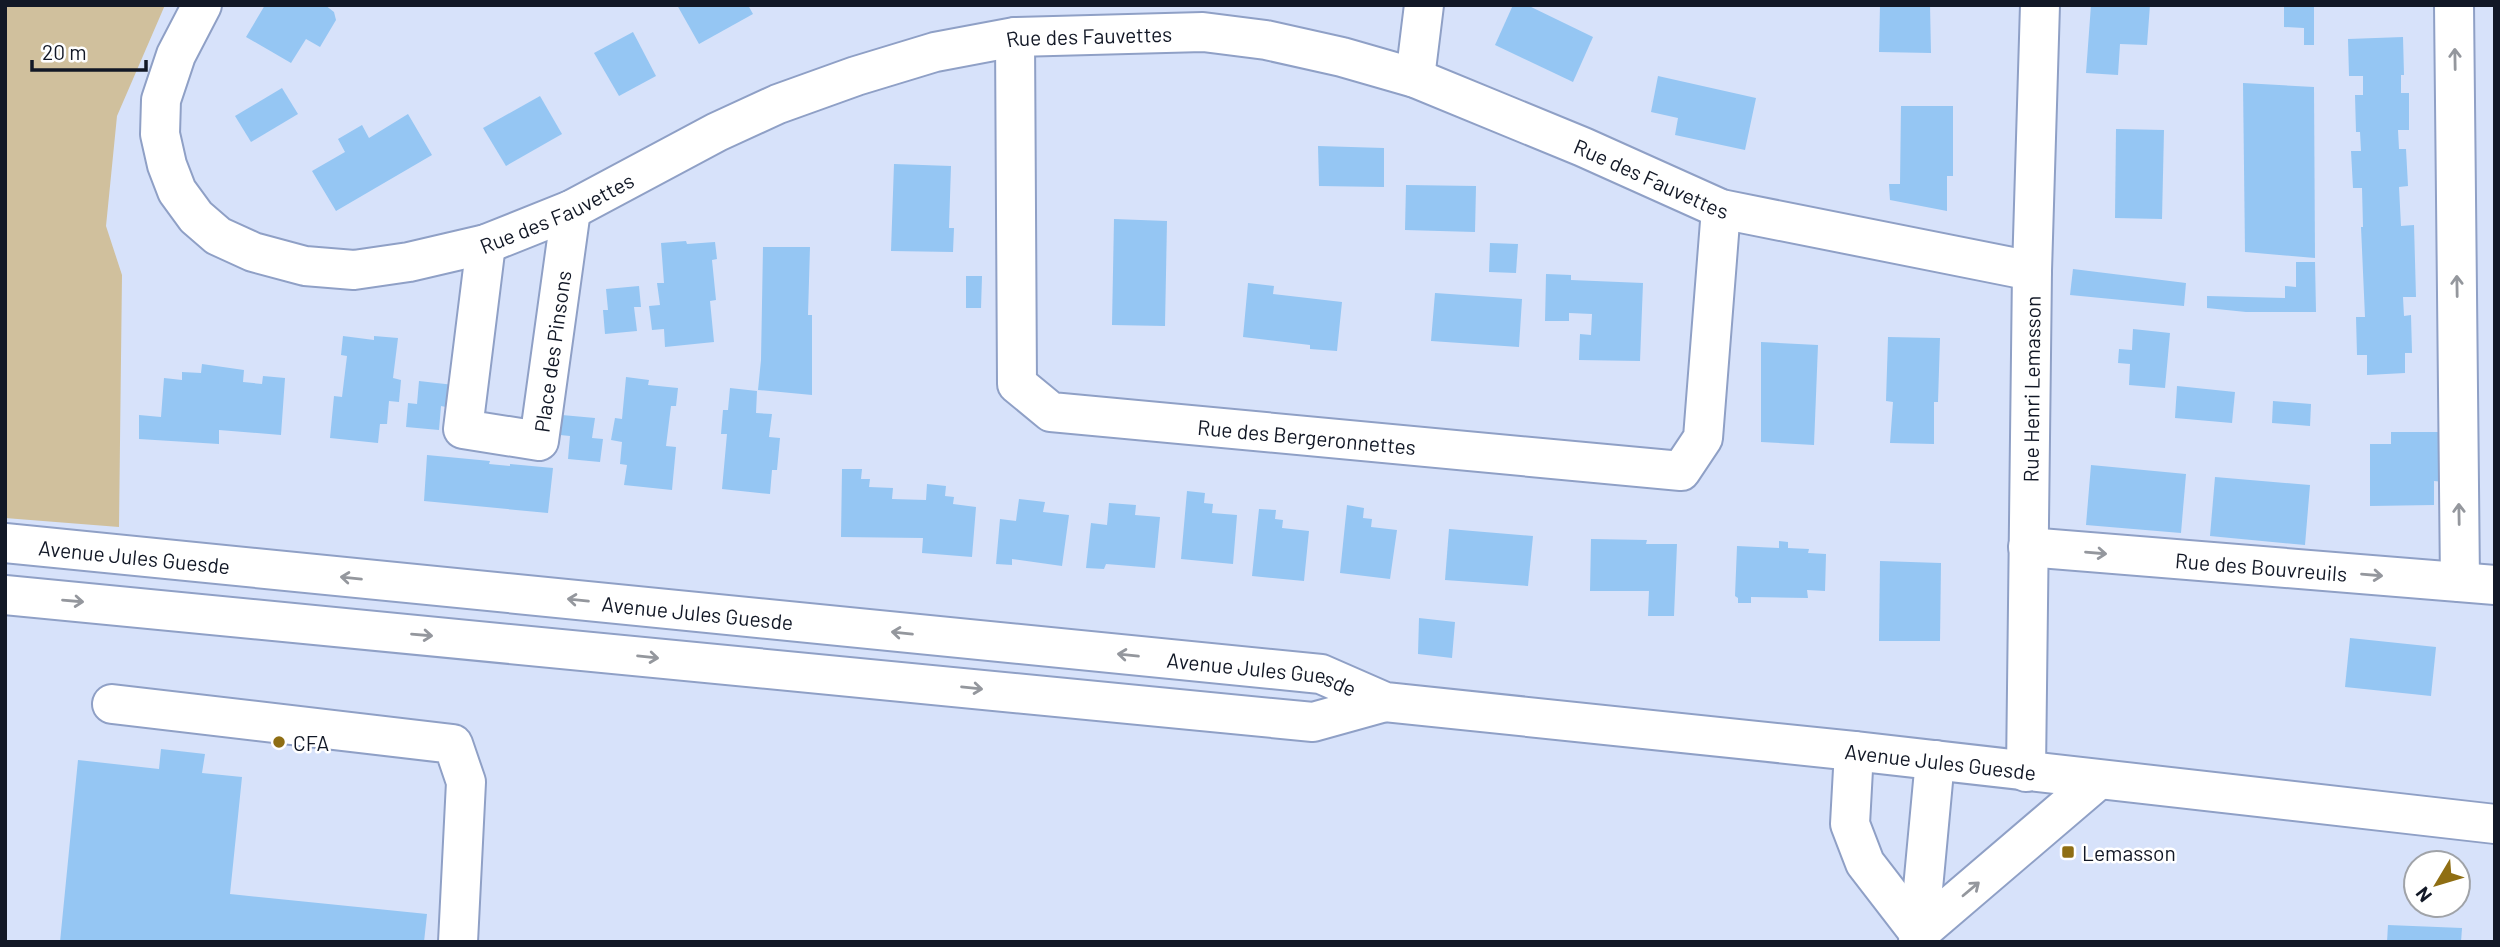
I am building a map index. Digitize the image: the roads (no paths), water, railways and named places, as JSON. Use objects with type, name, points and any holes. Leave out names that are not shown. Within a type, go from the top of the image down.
[{"type":"street","name":"Rue des Fauvettes","points":[[202,5],[176,55],[161,100],[160,134],[167,165],[177,191],[196,217],[218,236],[253,252],[304,266],[354,270],[410,262],[486,244],[572,210],[717,132],[778,104],[934,52],[1015,37],[1203,32],[1266,40],[1342,57],[1415,78],[1583,147],[1721,209],[2032,271]]},
{"type":"street","points":[[1415,78],[1424,5]]},
{"type":"street","name":"Rue Henri Lemasson","points":[[2026,772],[2032,271],[2040,5]]},
{"type":"street","points":[[2454,5],[2477,583]]},
{"type":"street","name":"Rue des Bergeronnettes","points":[[1015,37],[1017,384],[1051,412],[1681,471],[1703,438],[1721,209]]},
{"type":"street","name":"Place des Pinsons","points":[[486,244],[463,429],[539,441],[572,210]]},
{"type":"street","name":"Avenue Jules Guesde","points":[[5,543],[1321,674],[1385,702],[1936,760],[2495,824]]},
{"type":"street","name":"Rue des Bouvreuils","points":[[2028,547],[2477,583]]},
{"type":"street","name":"Avenue Jules Guesde","points":[[5,595],[1313,722],[1385,702]]},
{"type":"street","points":[[112,704],[453,744],[466,782],[458,942]]},
{"type":"street","points":[[1854,751],[1850,824],[1865,863],[1918,937]]},
{"type":"street","points":[[1918,937],[1936,760]]},
{"type":"street","points":[[1918,937],[2098,780]]},
{"type":"place","name":"CFA","points":[[279,742]]},
{"type":"place","name":"Lemasson","points":[[2068,852]]}]
